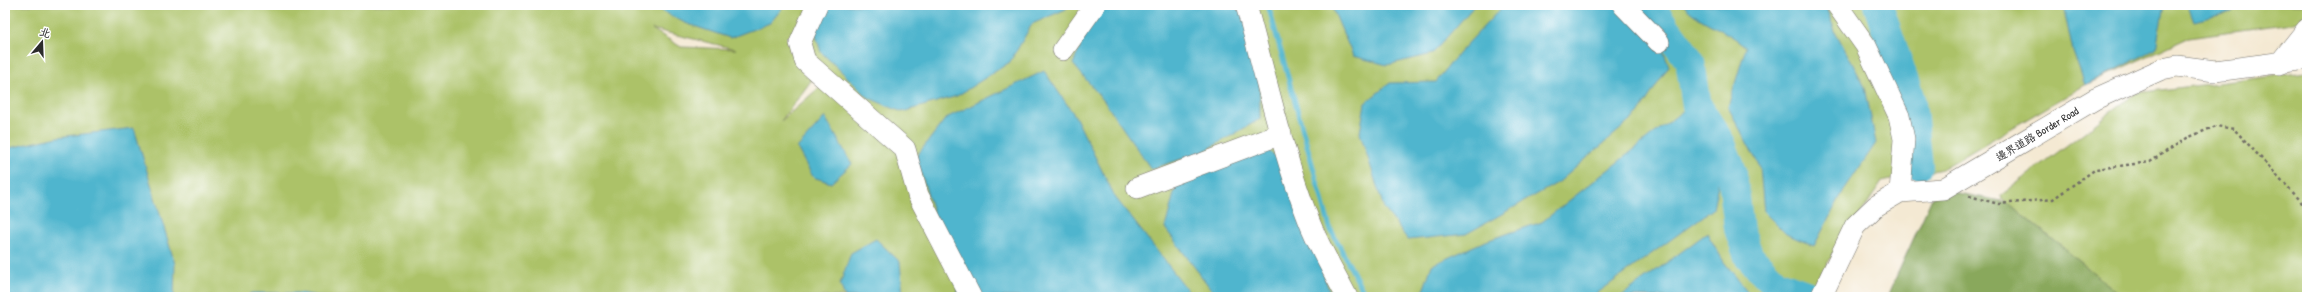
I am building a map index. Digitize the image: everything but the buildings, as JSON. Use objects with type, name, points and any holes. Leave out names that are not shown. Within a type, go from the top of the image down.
[{"type":"street","points":[[817,5],[800,43],[805,61],[905,148],[918,195],[971,297]]},
{"type":"street","points":[[1063,50],[1095,5]]},
{"type":"street","points":[[1246,5],[1281,134],[1309,220],[1326,258],[1347,297]]},
{"type":"street","points":[[1623,5],[1659,42]]},
{"type":"street","points":[[1837,5],[1866,46],[1899,116],[1904,139],[1900,192]]},
{"type":"street","points":[[2278,64],[2307,29]]},
{"type":"street","name":"邊界道路 Border Road","points":[[1821,297],[1855,226],[1876,206],[1900,192],[1943,189],[2095,99],[2162,69],[2177,66],[2215,71],[2278,64],[2307,59]]},
{"type":"street","points":[[1137,188],[1281,134]]},
{"type":"path","points":[[1943,189],[2000,204],[2053,199],[2096,169],[2150,162],[2187,138],[2216,126],[2234,129],[2299,199],[2307,210]]},
{"type":"green space","points":[[5,5],[2307,5],[2307,21],[2189,37],[2085,85],[1942,169],[1882,182],[1817,279],[1809,297],[5,297]],"holes":[[[652,29],[735,49],[681,47]],[[809,79],[822,85],[781,121],[811,81]]]},
{"type":"green space","points":[[2307,72],[2307,297],[2123,297],[2000,196],[2136,93]]},
{"type":"green space","points":[[1936,189],[2007,202],[2123,297],[1887,297]]},
{"type":"water","points":[[651,5],[785,5],[770,23],[730,38],[685,23]]},
{"type":"water","points":[[828,5],[1070,5],[1066,9],[1032,24],[1010,62],[957,96],[902,112],[869,98],[821,52],[813,26]]},
{"type":"water","points":[[1098,5],[1237,5],[1259,49],[1260,119],[1203,152],[1151,169],[1104,101],[1073,64]]},
{"type":"water","points":[[1331,5],[1475,5],[1432,54],[1387,65],[1353,56]]},
{"type":"water","points":[[1504,5],[1630,5],[1655,30],[1669,66],[1638,114],[1559,182],[1466,234],[1408,240],[1384,208],[1360,133],[1365,103],[1390,83],[1436,82],[1458,54]]},
{"type":"water","points":[[1683,5],[1825,5],[1835,31],[1865,87],[1876,143],[1844,190],[1814,246],[1786,234],[1764,212],[1760,167],[1728,107],[1746,47],[1730,35],[1690,12]]},
{"type":"water","points":[[2063,5],[2164,5],[2156,49],[2085,85],[2073,52]]},
{"type":"water","points":[[2188,5],[2233,5],[2232,12],[2194,21]]},
{"type":"water","points":[[1044,71],[1075,116],[1115,197],[1193,297],[960,297],[916,157],[946,118]]},
{"type":"water","points":[[1684,110],[1722,165],[1713,209],[1592,297],[1425,297],[1423,291],[1432,265],[1483,242],[1542,222]]},
{"type":"water","points":[[825,117],[852,164],[831,183],[813,177],[797,148]]},
{"type":"water","points":[[134,128],[175,264],[174,297],[5,297],[5,149],[58,137]]},
{"type":"water","points":[[1265,147],[1290,170],[1331,297],[1217,297],[1165,228],[1176,186]]},
{"type":"water","points":[[1707,233],[1724,262],[1752,297],[1620,297]]},
{"type":"water","points":[[876,239],[900,262],[903,295],[901,297],[845,297],[840,284],[851,253]]},
{"type":"water","points":[[252,293],[301,293],[324,297],[245,297]]},
{"type":"waterway","points":[[1268,5],[1330,228],[1366,297]]},
{"type":"waterway","points":[[1649,5],[1690,61],[1697,106],[1721,144],[1732,172],[1739,229],[1749,257],[1776,284],[1806,295]]},
{"type":"waterway","points":[[1878,5],[1911,102],[1918,165]]}]
